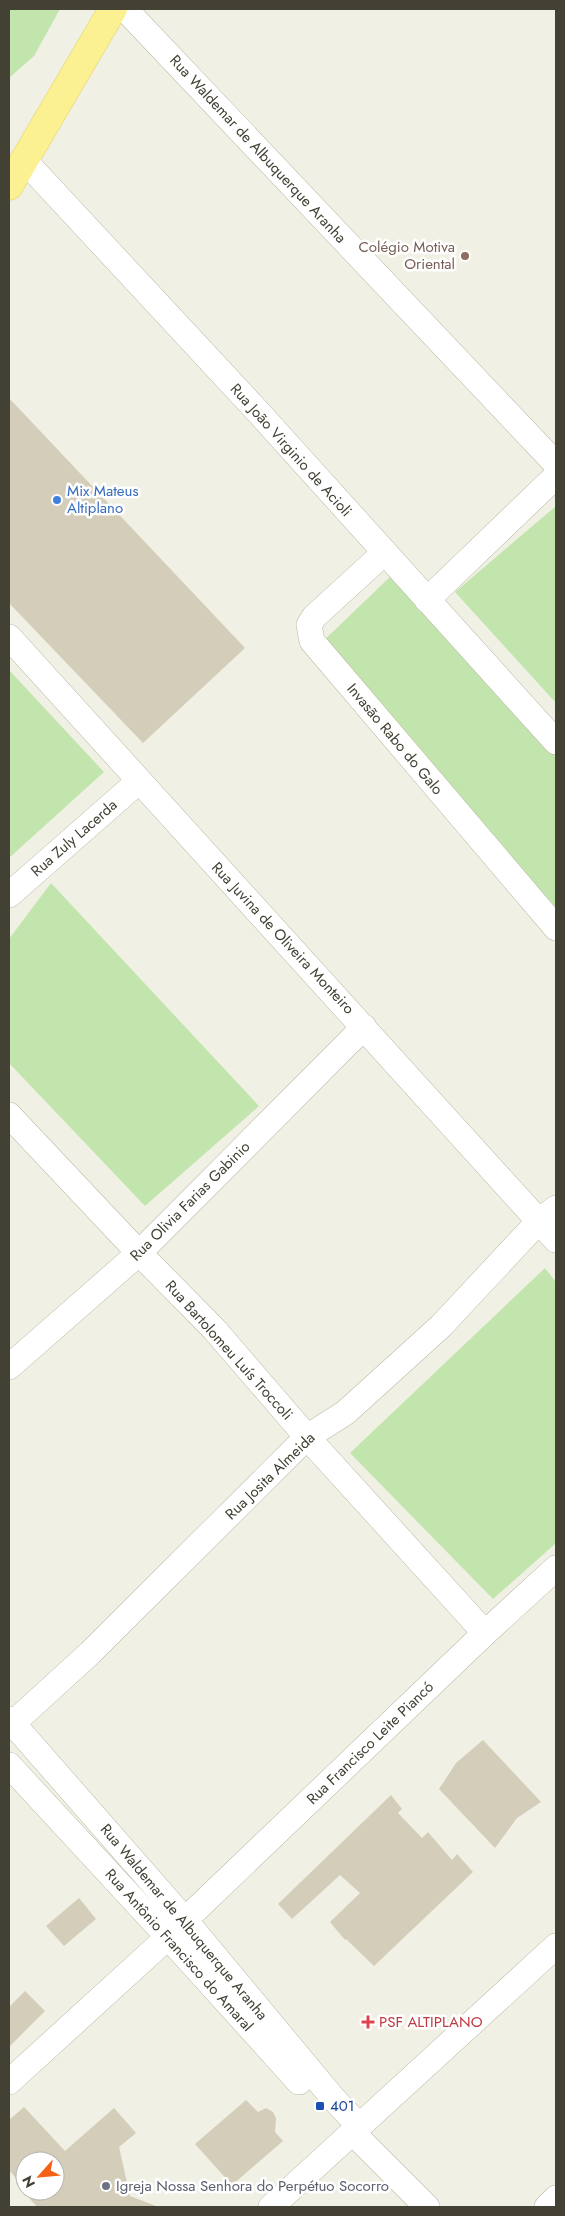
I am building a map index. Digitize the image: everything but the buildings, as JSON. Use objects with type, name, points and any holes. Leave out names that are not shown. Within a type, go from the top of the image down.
[{"type":"main road","points":[[9,186],[17,156],[92,9]]},
{"type":"main road","points":[[17,156],[113,9]]},
{"type":"street","name":"Rua Waldemar de Albuquerque Aranha","points":[[125,9],[556,464]]},
{"type":"street","name":"Rua João Virginio de Acioli","points":[[17,156],[253,407],[556,742]]},
{"type":"street","points":[[427,600],[556,476]]},
{"type":"street","name":"Invasão Rabo do Galo","points":[[384,552],[314,616],[309,625],[312,641],[556,928]]},
{"type":"street","name":"Rua Juvina de Oliveira Monteiro","points":[[9,637],[364,1026],[547,1215],[556,1240]]},
{"type":"street","name":"Rua Zuly Lacerda","points":[[9,896],[139,781]]},
{"type":"street","name":"Rua Olivia Farias Gabinio","points":[[9,1367],[139,1253],[364,1026]]},
{"type":"street","name":"Rua Bartolomeu Luís Troccoli","points":[[9,1115],[139,1253],[214,1329],[308,1437],[485,1633]]},
{"type":"street","name":"Rua Josita Almeida","points":[[10,1723],[90,1653],[308,1437],[345,1413],[441,1326],[547,1215]]},
{"type":"street","name":"Rua Francisco Leite Piancó","points":[[9,2082],[176,1928],[485,1633],[554,1573]]},
{"type":"street","name":"Rua Waldemar de Albuquerque Aranha","points":[[10,1723],[176,1928]]},
{"type":"street","name":"Rua Antônio Francisco do Amaral","points":[[9,1765],[176,1928],[353,2132],[427,2207]]},
{"type":"street","points":[[271,2207],[556,1946]]},
{"type":"street","points":[[547,2207],[556,2198]]},
{"type":"green space","points":[[9,9],[60,9],[34,56],[9,78]]},
{"type":"green space","points":[[556,506],[556,703],[455,592]]},
{"type":"green space","points":[[393,574],[556,750],[556,911],[318,646]]},
{"type":"green space","points":[[9,670],[104,772],[9,858]]},
{"type":"green space","points":[[51,883],[259,1106],[145,1206],[9,1063],[9,939]]},
{"type":"green space","points":[[545,1268],[556,1282],[556,1543],[493,1599],[350,1453]]},
{"type":"place","name":"Colégio Motiva Oriental","points":[[465,256]]},
{"type":"place","name":"Mix Mateus Altiplano","points":[[57,500]]},
{"type":"place","name":"PSF ALTIPLANO","points":[[368,2022]]},
{"type":"place","name":"401","points":[[320,2106]]},
{"type":"place","name":"Igreja Nossa Senhora do Perpétuo Socorro","points":[[106,2186]]}]
